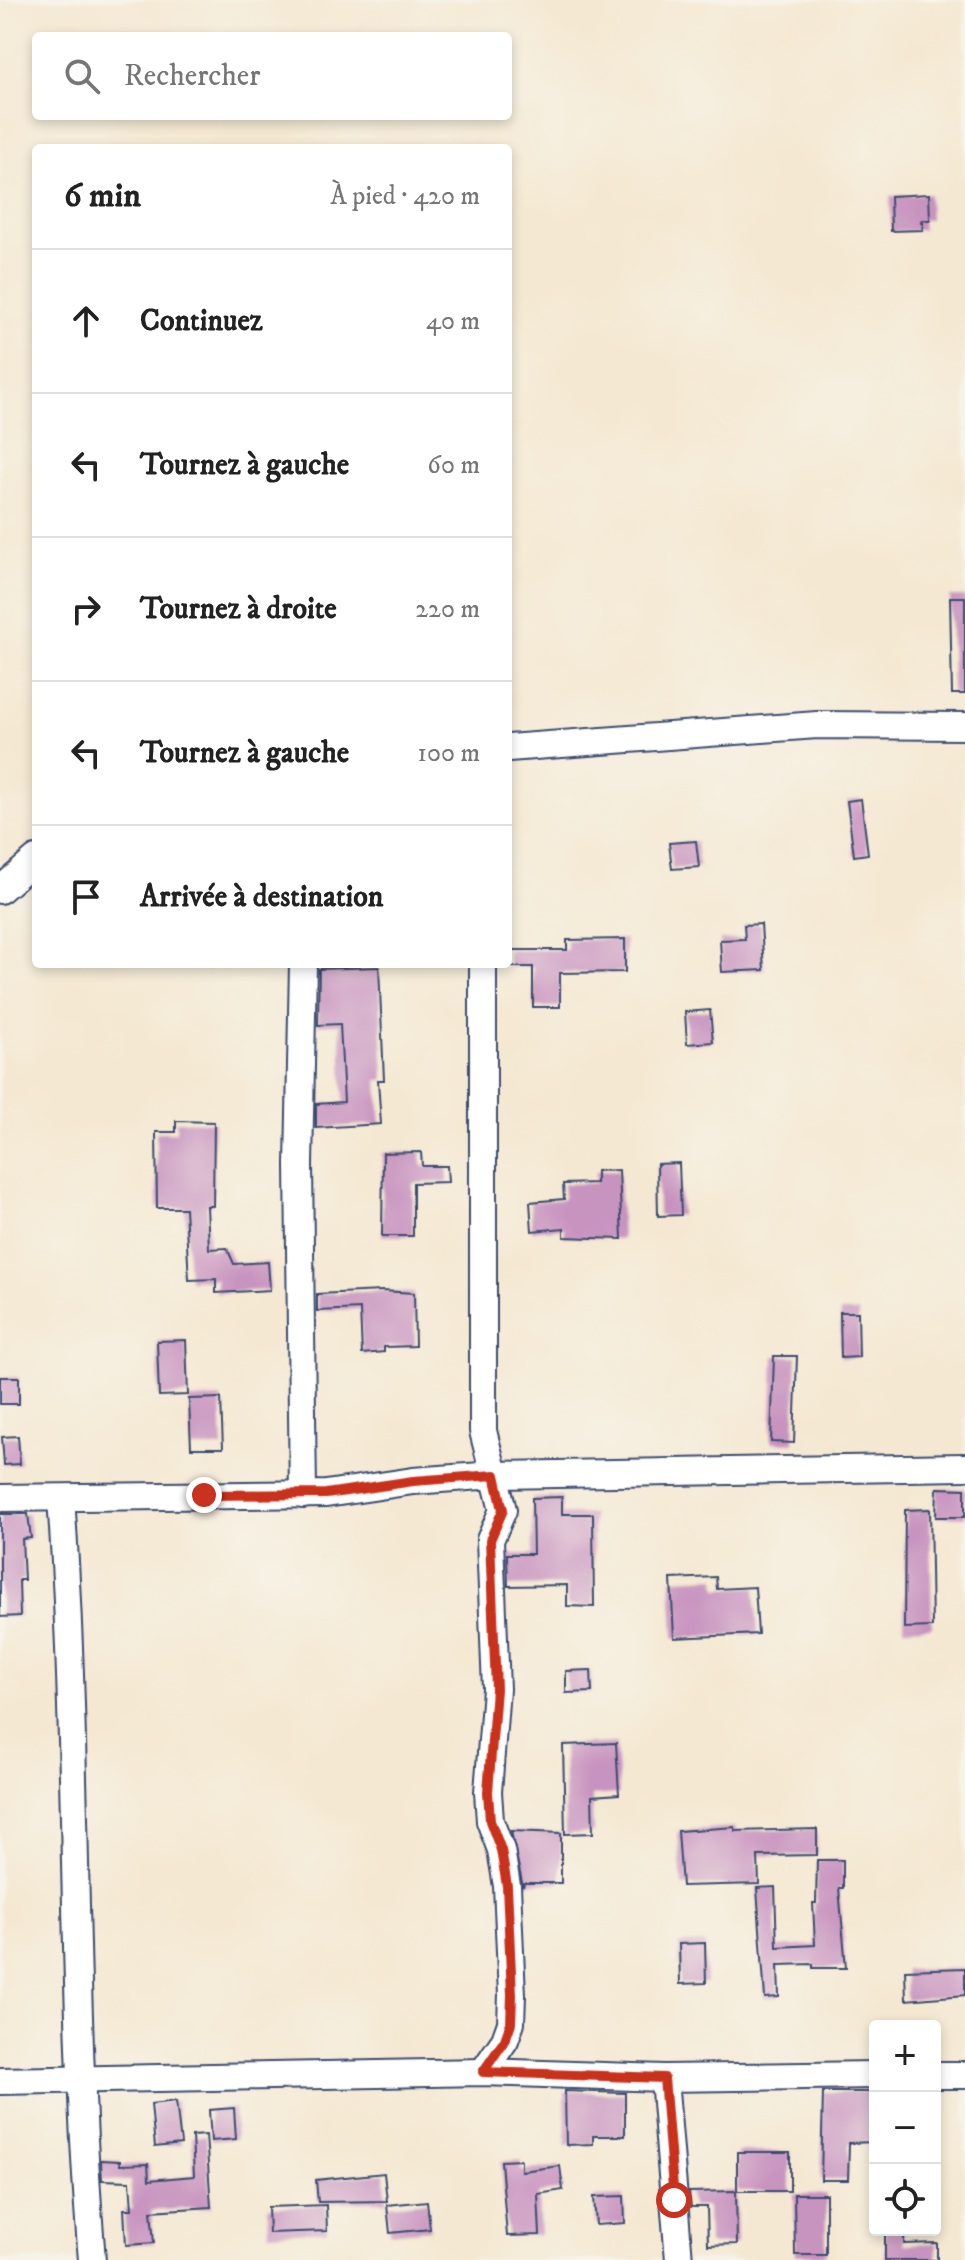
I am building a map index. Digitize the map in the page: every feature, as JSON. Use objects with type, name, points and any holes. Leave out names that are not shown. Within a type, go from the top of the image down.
[{"type":"street","points":[[512,748],[817,725],[965,726]]},
{"type":"street","points":[[0,890],[32,862]]},
{"type":"street","points":[[303,968],[299,1165],[303,1495]]},
{"type":"street","points":[[483,968],[486,1293],[483,1431],[503,1510],[490,1540],[496,1689],[488,1792],[490,1821],[501,1850],[507,1886],[512,1995],[511,2023],[505,2040],[483,2072]]},
{"type":"street","points":[[0,1498],[303,1495],[413,1481],[495,1475],[965,1467]]},
{"type":"street","points":[[61,1498],[71,1640],[77,2021],[92,2260]]},
{"type":"street","points":[[0,2081],[483,2072],[664,2078],[869,2075]]},
{"type":"street","points":[[941,2075],[965,2075]]},
{"type":"street","points":[[664,2078],[679,2260]]},
{"type":"building","points":[[929,194],[930,220],[922,220],[923,230],[891,231],[890,196]]},
{"type":"building","points":[[950,597],[965,597],[965,694],[952,694]]},
{"type":"building","points":[[861,799],[868,854],[854,856],[847,801]]},
{"type":"building","points":[[696,841],[699,867],[672,869],[669,843]]},
{"type":"building","points":[[761,924],[764,970],[722,972],[720,940],[745,939],[744,925]]},
{"type":"building","points":[[625,939],[625,972],[560,973],[560,1007],[533,1007],[533,967],[512,967],[512,950],[567,950],[567,940]]},
{"type":"building","points":[[379,968],[384,1080],[378,1080],[381,1124],[316,1128],[316,1104],[344,1102],[340,1024],[318,1025],[319,969]]},
{"type":"building","points":[[710,1010],[713,1042],[687,1044],[685,1012]]},
{"type":"building","points":[[176,1121],[214,1122],[213,1206],[207,1206],[209,1249],[227,1248],[234,1264],[268,1262],[270,1290],[216,1293],[216,1279],[189,1280],[185,1208],[157,1208],[156,1132],[176,1132]]},
{"type":"building","points":[[421,1152],[422,1166],[447,1166],[448,1182],[413,1183],[413,1236],[382,1236],[383,1153]]},
{"type":"building","points":[[679,1163],[681,1215],[658,1216],[657,1164]]},
{"type":"building","points":[[619,1170],[622,1239],[564,1237],[564,1228],[532,1231],[530,1202],[564,1199],[563,1184],[596,1183],[596,1171]]},
{"type":"building","points":[[414,1293],[415,1346],[384,1347],[384,1352],[362,1354],[360,1309],[317,1311],[317,1294]]},
{"type":"building","points":[[840,1312],[858,1312],[859,1357],[841,1358]]},
{"type":"building","points":[[186,1340],[188,1395],[159,1396],[157,1341]]},
{"type":"building","points":[[774,1356],[797,1356],[794,1443],[771,1442]]},
{"type":"building","points":[[0,1377],[19,1377],[19,1404],[0,1404]]},
{"type":"building","points":[[221,1398],[223,1448],[191,1448],[189,1399]]},
{"type":"building","points":[[18,1436],[20,1464],[4,1465],[2,1437]]},
{"type":"building","points":[[937,1488],[965,1489],[965,1517],[936,1517]]},
{"type":"building","points":[[562,1497],[562,1514],[593,1514],[594,1607],[567,1606],[567,1585],[508,1586],[507,1554],[533,1554],[532,1498]]},
{"type":"building","points":[[930,1509],[932,1627],[904,1628],[905,1510]]},
{"type":"building","points":[[0,1514],[28,1514],[31,1538],[22,1539],[24,1580],[19,1580],[20,1616],[0,1617]]},
{"type":"building","points":[[716,1577],[717,1589],[755,1587],[758,1634],[674,1638],[671,1579]]},
{"type":"building","points":[[591,1670],[592,1692],[566,1693],[566,1671]]},
{"type":"building","points":[[616,1743],[619,1794],[592,1796],[593,1833],[565,1834],[563,1745]]},
{"type":"building","points":[[735,1827],[736,1831],[817,1829],[817,1855],[758,1856],[759,1884],[682,1886],[678,1831]]},
{"type":"building","points":[[511,1831],[561,1833],[561,1883],[524,1883],[523,1887]]},
{"type":"building","points":[[817,1860],[843,1860],[843,1888],[839,1888],[846,1968],[813,1968],[813,1964],[778,1965],[779,1997],[765,1998],[757,1888],[775,1887],[777,1947],[815,1945],[813,1903],[816,1903]]},
{"type":"building","points":[[705,1943],[706,1983],[680,1984],[679,1944]]},
{"type":"building","points":[[965,1968],[965,1995],[906,2000],[905,1970]]},
{"type":"building","points":[[565,2091],[625,2093],[625,2136],[593,2136],[593,2144],[566,2145]]},
{"type":"building","points":[[823,2092],[869,2092],[869,2142],[849,2143],[848,2180],[821,2180]]},
{"type":"building","points":[[176,2101],[181,2144],[155,2147],[151,2104]]},
{"type":"building","points":[[234,2108],[236,2139],[211,2141],[209,2110]]},
{"type":"building","points":[[206,2135],[211,2207],[151,2211],[154,2243],[126,2245],[124,2209],[132,2209],[130,2181],[102,2180],[101,2160],[120,2161],[120,2165],[148,2164],[149,2180],[194,2176],[192,2136]]},
{"type":"building","points":[[737,2152],[790,2152],[790,2191],[737,2191]]},
{"type":"building","points":[[521,2160],[521,2171],[560,2166],[563,2190],[538,2194],[540,2235],[507,2236],[501,2161]]},
{"type":"building","points":[[384,2173],[387,2201],[318,2202],[316,2180]]},
{"type":"building","points":[[736,2191],[737,2244],[708,2245],[707,2207],[691,2207],[689,2192]]},
{"type":"building","points":[[794,2194],[826,2194],[826,2255],[795,2255]]},
{"type":"building","points":[[624,2196],[625,2223],[596,2225],[594,2197]]},
{"type":"building","points":[[427,2201],[430,2229],[390,2233],[387,2205]]},
{"type":"building","points":[[326,2205],[327,2231],[269,2233],[268,2207]]},
{"type":"building","points":[[885,2236],[904,2236],[904,2244],[937,2243],[937,2260],[885,2260]]},
{"type":"route","points":[[204,1495],[326,1494],[413,1481],[495,1475],[503,1510],[490,1540],[489,1577],[496,1689],[488,1792],[490,1821],[501,1850],[507,1886],[512,1995],[511,2023],[505,2040],[483,2072],[664,2078],[674,2200]]}]
